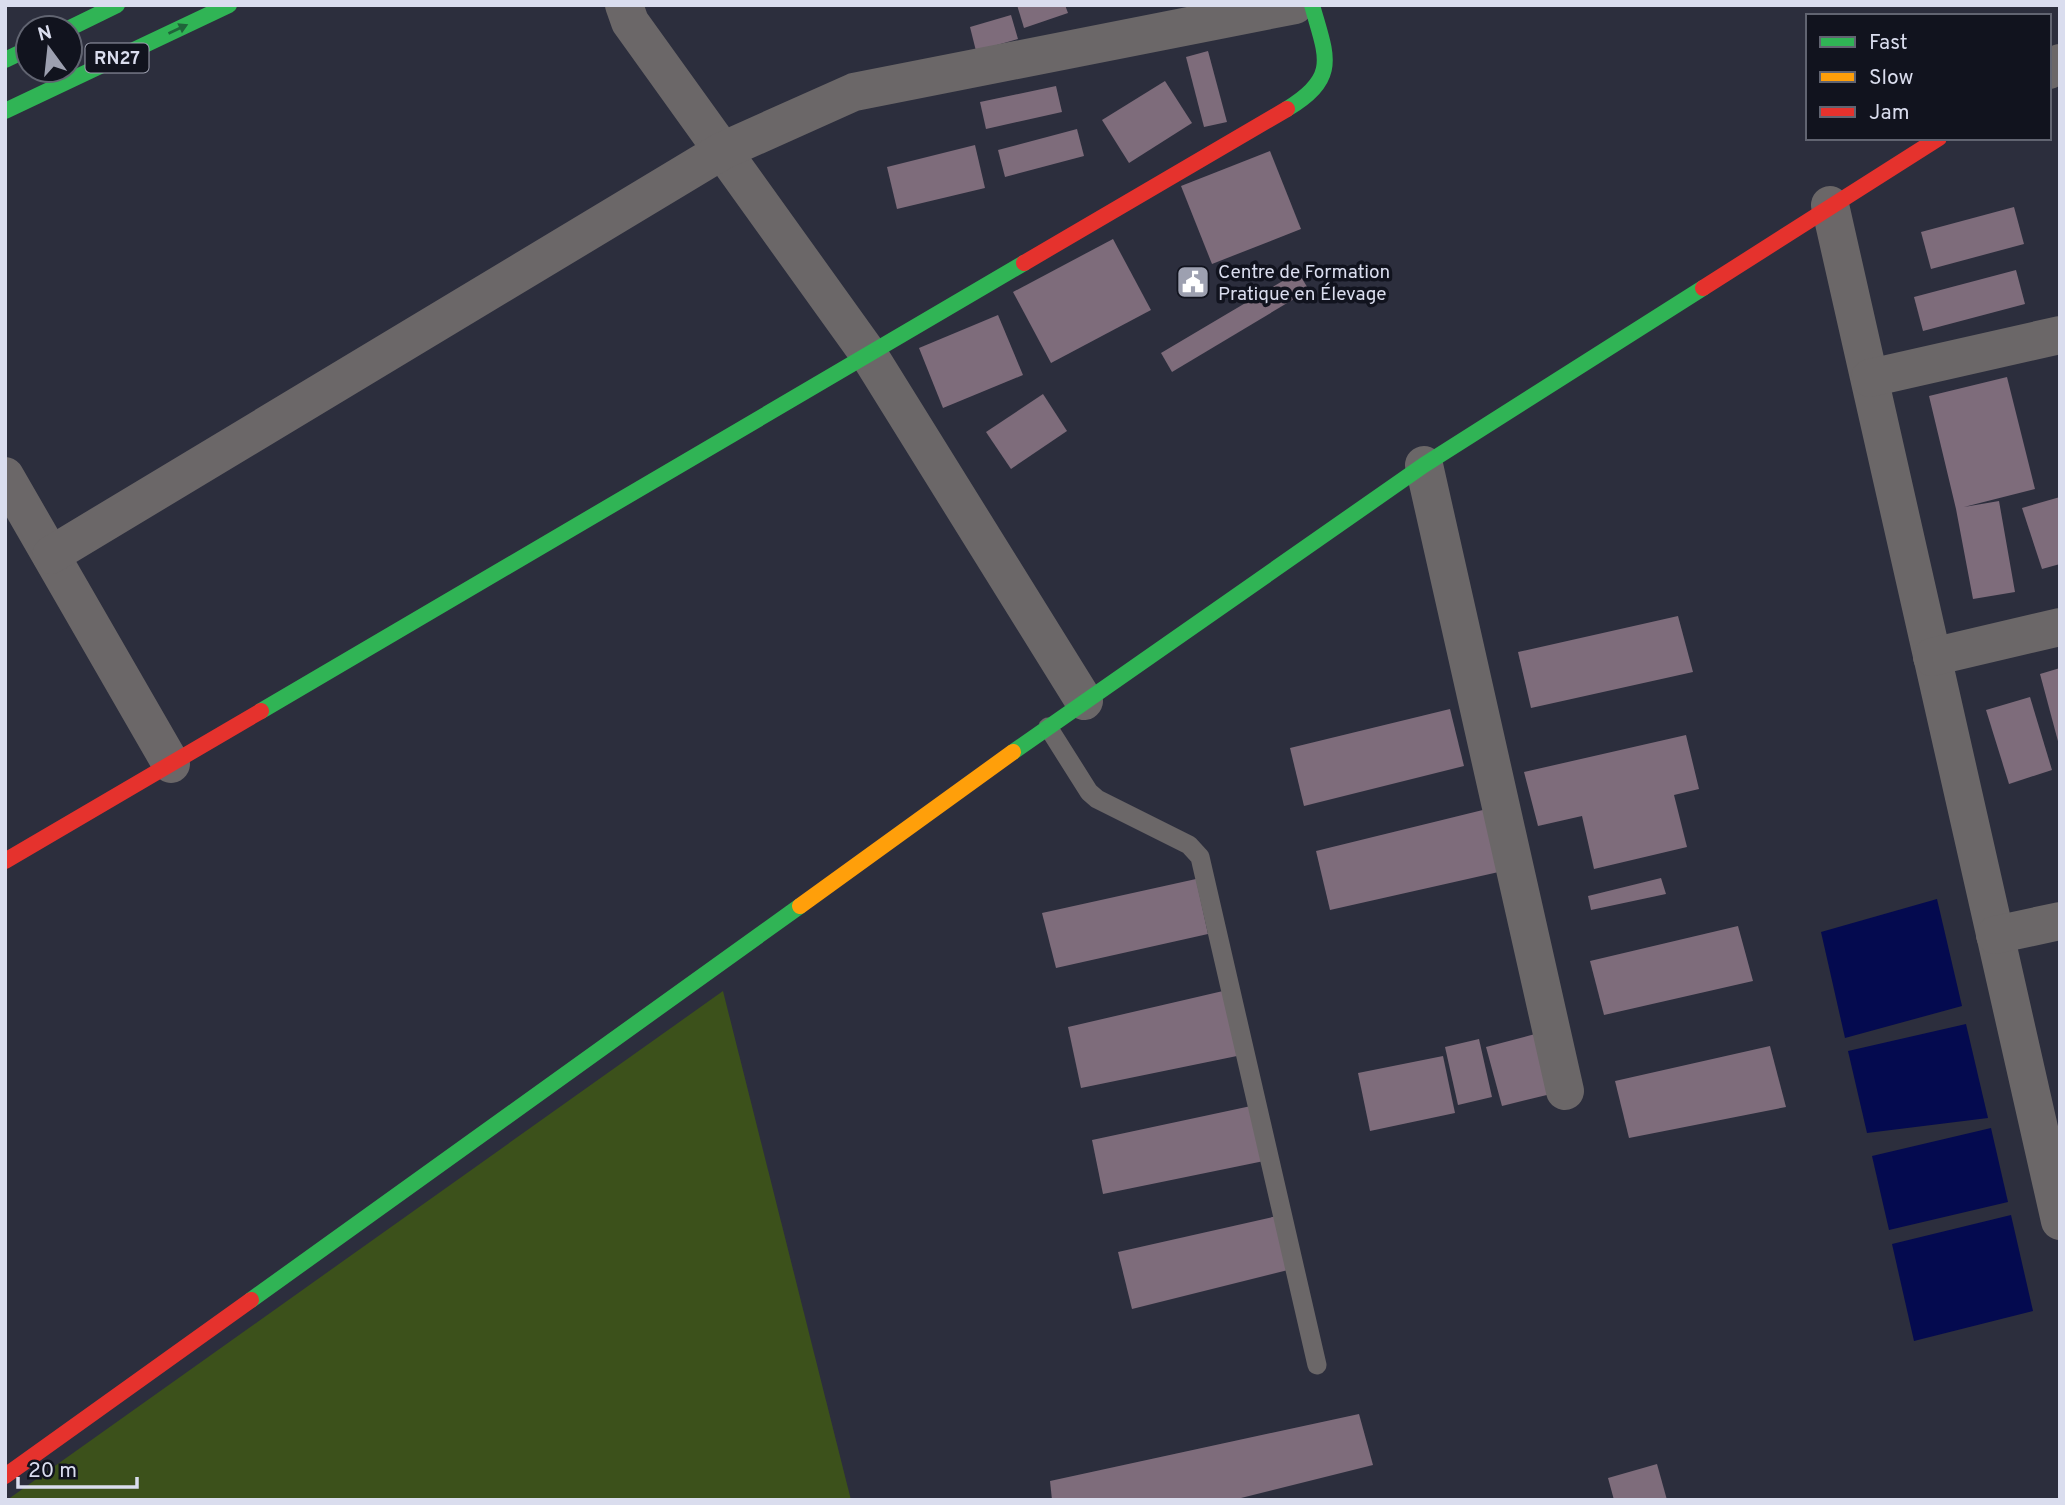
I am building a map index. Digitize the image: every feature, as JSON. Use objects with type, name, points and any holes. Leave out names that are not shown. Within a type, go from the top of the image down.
[{"type":"street","name":"RN27","points":[[84,21],[117,5]]},
{"type":"street","name":"RN27","points":[[5,111],[229,5]]},
{"type":"street","points":[[624,5],[630,22],[869,355],[1084,701]]},
{"type":"street","points":[[51,555],[722,150],[854,92],[1296,5]]},
{"type":"street","points":[[5,860],[1298,103],[1323,78],[1326,56],[1312,5]]},
{"type":"street","points":[[5,1476],[1084,701],[1424,465],[1936,140]]},
{"type":"street","points":[[1830,205],[1995,934],[2053,1163],[2060,1221]]},
{"type":"street","points":[[1870,378],[2060,335]]},
{"type":"street","points":[[1424,465],[1565,1091]]},
{"type":"street","points":[[5,476],[171,765]]},
{"type":"street","points":[[1932,657],[2060,627]]},
{"type":"street","points":[[1995,934],[2060,921]]},
{"type":"lane","points":[[1048,727],[1089,792],[1097,799],[1189,845],[1200,857],[1317,1365]]},
{"type":"green space","points":[[723,991],[851,1500],[7,1500]]},
{"type":"shaded area","points":[[1937,899],[1962,1006],[1845,1038],[1821,932]]},
{"type":"shaded area","points":[[1966,1024],[1988,1118],[1867,1133],[1848,1051]]},
{"type":"shaded area","points":[[1991,1128],[2008,1202],[1889,1230],[1872,1156]]},
{"type":"shaded area","points":[[2011,1215],[2033,1311],[1914,1341],[1892,1244]]},
{"type":"building","points":[[1017,5],[1065,5],[1068,13],[1024,28]]},
{"type":"building","points":[[1011,15],[1018,39],[976,51],[970,27]]},
{"type":"building","points":[[1208,51],[1227,122],[1204,127],[1186,57]]},
{"type":"building","points":[[1165,81],[1192,123],[1129,163],[1102,120]]},
{"type":"building","points":[[1056,86],[1062,112],[986,129],[980,102]]},
{"type":"building","points":[[1077,129],[1084,156],[1005,177],[998,150]]},
{"type":"building","points":[[975,145],[985,188],[897,209],[887,167]]},
{"type":"building","points":[[1270,151],[1301,229],[1212,264],[1181,186]]},
{"type":"building","points":[[2014,207],[2024,244],[1931,269],[1921,232]]},
{"type":"building","points":[[1113,239],[1151,310],[1051,363],[1013,292]]},
{"type":"building","points":[[2016,270],[2025,304],[1923,331],[1914,297]]},
{"type":"building","points":[[1298,272],[1309,290],[1172,372],[1161,353]]},
{"type":"building","points":[[998,315],[1023,375],[943,408],[919,348]]},
{"type":"building","points":[[2007,377],[2035,489],[1964,507],[1999,501],[2015,592],[1973,599],[1956,509],[1929,396]]},
{"type":"building","points":[[1043,394],[1067,431],[1011,469],[986,432]]},
{"type":"building","points":[[2060,497],[2060,564],[2042,569],[2022,508]]},
{"type":"building","points":[[1678,616],[1693,672],[1531,708],[1518,652]]},
{"type":"building","points":[[2060,668],[2060,745],[2059,745],[2040,674]]},
{"type":"building","points":[[2030,697],[2052,770],[2009,784],[1986,710]]},
{"type":"building","points":[[1450,709],[1464,766],[1304,806],[1290,748]]},
{"type":"building","points":[[1686,735],[1699,789],[1674,795],[1687,847],[1594,869],[1582,816],[1538,826],[1524,772]]},
{"type":"building","points":[[1495,807],[1512,869],[1330,910],[1316,851]]},
{"type":"building","points":[[1661,878],[1666,894],[1591,910],[1588,896]]},
{"type":"building","points":[[1196,879],[1208,934],[1056,968],[1042,913]]},
{"type":"building","points":[[1738,926],[1753,981],[1604,1015],[1590,961]]},
{"type":"building","points":[[1223,991],[1237,1056],[1081,1088],[1068,1027]]},
{"type":"building","points":[[1535,1034],[1551,1094],[1502,1106],[1486,1047]]},
{"type":"building","points":[[1479,1039],[1492,1097],[1458,1105],[1445,1047]]},
{"type":"building","points":[[1770,1046],[1786,1107],[1629,1138],[1615,1081]]},
{"type":"building","points":[[1443,1056],[1455,1113],[1370,1131],[1358,1073]]},
{"type":"building","points":[[1251,1106],[1264,1161],[1103,1194],[1092,1140]]},
{"type":"building","points":[[1277,1216],[1292,1269],[1132,1309],[1118,1252]]},
{"type":"building","points":[[1359,1414],[1373,1465],[1233,1500],[1052,1500],[1050,1481]]},
{"type":"building","points":[[1657,1464],[1667,1500],[1614,1500],[1608,1478]]},
{"type":"traffic: fast","points":[[84,21],[117,5]]},
{"type":"traffic: fast","points":[[5,111],[229,5]]},
{"type":"traffic: fast","points":[[1287,109],[1315,86],[1325,64],[1312,5]]},
{"type":"traffic: fast","points":[[5,60],[14,56]]},
{"type":"traffic: fast","points":[[261,711],[1024,263]]},
{"type":"traffic: fast","points":[[1013,752],[1424,465],[1703,288]]},
{"type":"traffic: fast","points":[[251,1300],[800,906]]},
{"type":"traffic: slow","points":[[800,906],[1013,752]]},
{"type":"traffic: jam","points":[[1024,263],[1287,109]]},
{"type":"traffic: jam","points":[[1703,288],[1936,140]]},
{"type":"traffic: jam","points":[[5,861],[261,711]]},
{"type":"traffic: jam","points":[[5,1476],[251,1300]]},
{"type":"place","name":"Centre de Formation Pratique en Élevage","points":[[1193,282]]}]
